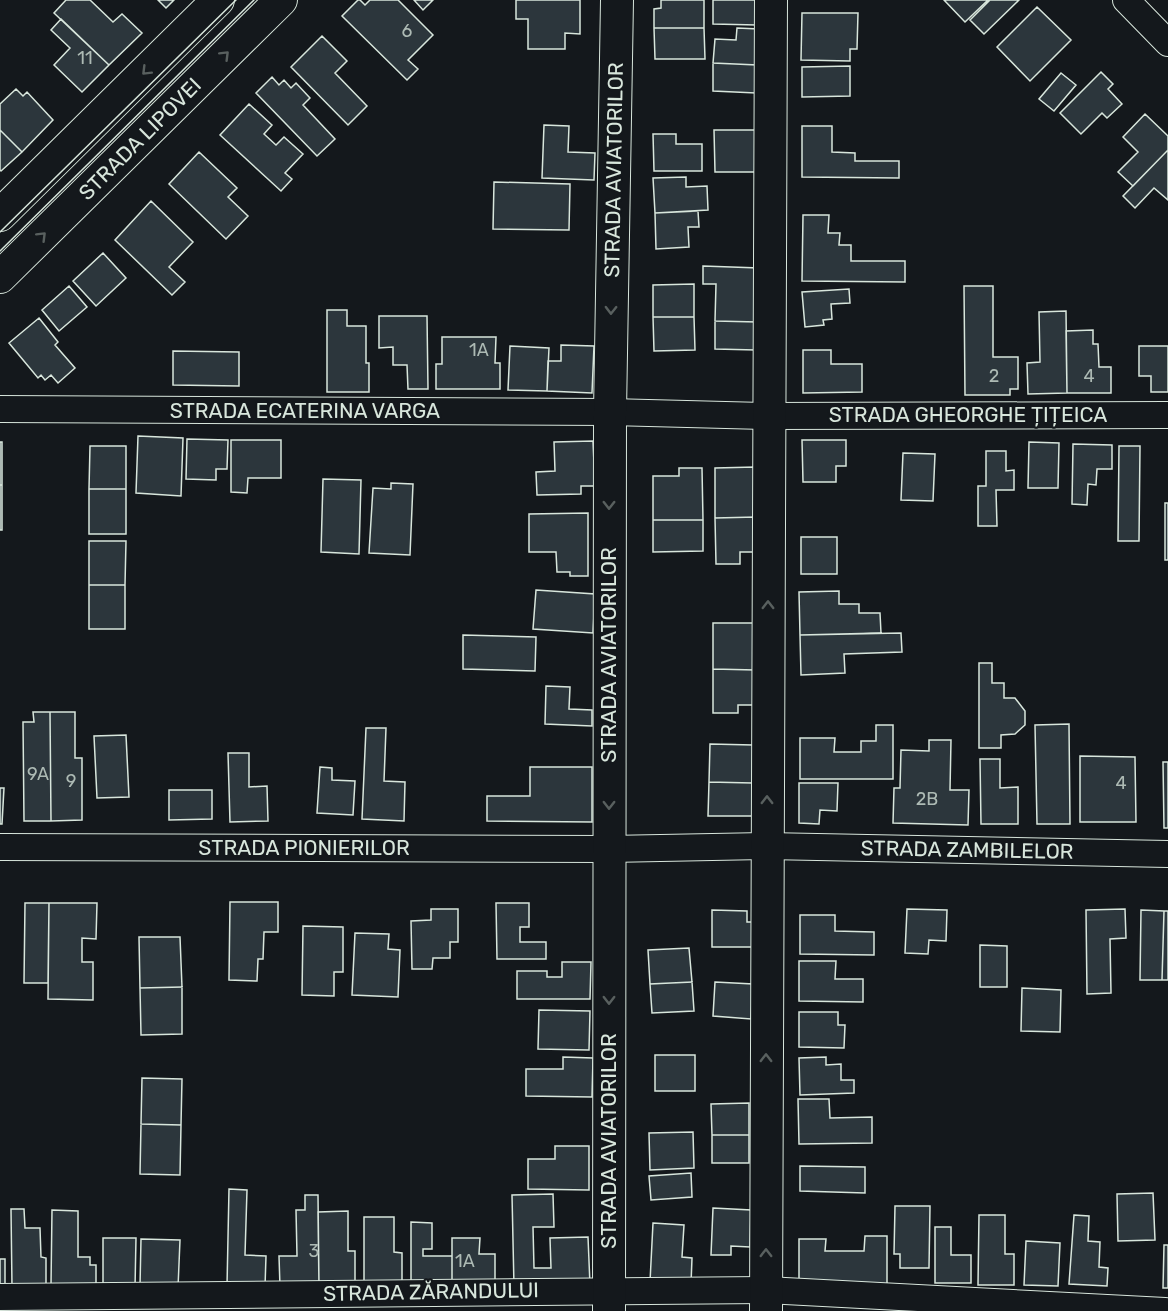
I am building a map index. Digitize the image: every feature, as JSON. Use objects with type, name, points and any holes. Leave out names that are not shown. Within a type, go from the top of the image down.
[{"type":"street","name":"STRADA LIPOVEI","points":[[0,215],[218,0]]},
{"type":"street","name":"STRADA LIPOVEI","points":[[0,277],[281,0]]},
{"type":"street","name":"STRADA AVIATORILOR","points":[[609,1301],[610,412],[617,0]]},
{"type":"street","points":[[766,1300],[771,0]]},
{"type":"street","points":[[1126,0],[1168,43]]},
{"type":"street","name":"STRADA ECATERINA VARGA","points":[[0,409],[610,412],[768,416]]},
{"type":"street","name":"STRADA GHEORGHE ȚIȚEICA","points":[[768,416],[1168,415]]},
{"type":"street","name":"STRADA ZAMBILELOR","points":[[609,849],[767,846],[1168,854]]},
{"type":"street","name":"STRADA PIONIERILOR","points":[[0,847],[609,849]]},
{"type":"street","name":"STRADA ZĂRANDULUI","points":[[0,1297],[766,1300],[1165,1311]]},
{"type":"building","points":[[66,0],[90,0],[113,22],[122,14],[142,33],[109,65],[54,13]]},
{"type":"building","points":[[158,0],[174,0],[166,8]]},
{"type":"building","points":[[358,0],[365,5],[370,0],[398,0],[433,35],[408,60],[418,69],[407,80],[342,16]]},
{"type":"building","points":[[414,0],[433,0],[423,10]]},
{"type":"building","points":[[516,0],[580,0],[580,34],[565,33],[565,49],[528,49],[528,19],[516,19]]},
{"type":"building","points":[[661,0],[704,0],[704,28],[654,28],[654,9],[661,8]]},
{"type":"building","points":[[713,0],[757,0],[757,25],[713,24]]},
{"type":"building","points":[[944,0],[988,0],[965,22]]},
{"type":"building","points":[[990,0],[1019,0],[984,34],[970,20]]},
{"type":"building","points":[[1037,7],[1071,40],[1030,81],[997,47]]},
{"type":"building","points":[[802,13],[858,13],[857,49],[850,49],[850,61],[801,60]]},
{"type":"building","points":[[61,19],[109,65],[82,92],[54,65],[70,48],[51,30]]},
{"type":"building","points":[[654,28],[704,28],[705,59],[655,59]]},
{"type":"building","points":[[737,28],[759,29],[757,65],[713,63],[715,39],[736,40]]},
{"type":"building","points":[[322,36],[347,61],[335,73],[367,106],[348,125],[291,67]]},
{"type":"building","points":[[713,63],[757,65],[756,93],[713,91]]},
{"type":"building","points":[[850,66],[850,96],[802,97],[802,67]]},
{"type":"building","points":[[1101,72],[1113,84],[1108,89],[1122,104],[1107,118],[1102,113],[1081,134],[1060,113]]},
{"type":"building","points":[[1061,73],[1076,85],[1054,111],[1039,99]]},
{"type":"building","points":[[272,77],[279,85],[284,80],[291,88],[296,83],[310,98],[303,105],[335,139],[317,156],[256,93]]},
{"type":"building","points":[[16,89],[23,96],[27,92],[53,120],[22,152],[0,130],[0,104]]},
{"type":"building","points":[[249,104],[272,125],[264,134],[276,145],[284,137],[303,154],[285,173],[292,179],[281,191],[220,135]]},
{"type":"building","points":[[1145,114],[1168,136],[1168,150],[1133,186],[1118,172],[1138,152],[1123,137]]},
{"type":"building","points":[[544,125],[569,126],[568,152],[595,153],[594,180],[542,178]]},
{"type":"building","points":[[802,126],[832,126],[832,152],[855,153],[855,161],[899,161],[899,178],[802,177]]},
{"type":"building","points":[[0,130],[22,152],[1,171],[0,170]]},
{"type":"building","points":[[714,130],[759,130],[759,172],[715,172]]},
{"type":"building","points":[[653,134],[676,134],[676,144],[702,144],[702,171],[654,171]]},
{"type":"building","points":[[1168,150],[1168,200],[1154,188],[1135,208],[1123,196]]},
{"type":"building","points":[[199,152],[237,188],[228,197],[248,216],[226,239],[169,184]]},
{"type":"building","points":[[686,177],[686,187],[707,186],[708,210],[655,213],[653,178]]},
{"type":"building","points":[[494,182],[570,184],[569,230],[493,229]]},
{"type":"building","points":[[151,201],[193,242],[169,267],[185,282],[172,295],[115,240]]},
{"type":"building","points":[[698,211],[699,227],[688,227],[689,247],[656,249],[655,213]]},
{"type":"building","points":[[803,215],[829,215],[828,233],[840,233],[839,245],[851,245],[851,261],[905,261],[905,282],[802,281]]},
{"type":"building","points":[[103,253],[126,278],[96,306],[73,281]]},
{"type":"building","points":[[703,266],[759,268],[757,322],[715,321],[716,284],[703,284]]},
{"type":"building","points":[[694,284],[694,317],[653,317],[653,285]]},
{"type":"building","points":[[69,286],[87,307],[59,331],[42,310]]},
{"type":"building","points":[[964,286],[993,286],[993,357],[1018,357],[1018,389],[1010,389],[1010,395],[965,395]]},
{"type":"building","points":[[849,289],[850,303],[831,304],[832,319],[823,320],[824,325],[805,327],[802,292]]},
{"type":"building","points":[[327,310],[347,310],[347,326],[366,326],[369,392],[327,392]]},
{"type":"building","points":[[1066,311],[1067,393],[1028,394],[1027,363],[1040,362],[1039,312]]},
{"type":"building","points":[[379,316],[427,316],[428,389],[408,389],[407,365],[393,365],[393,347],[379,348]]},
{"type":"building","points":[[653,317],[694,317],[695,350],[654,351]]},
{"type":"building","points":[[39,318],[58,342],[55,345],[75,368],[58,383],[51,375],[45,380],[41,375],[38,378],[9,343]]},
{"type":"building","points":[[715,321],[757,322],[756,350],[715,349]]},
{"type":"building","points":[[1093,330],[1093,344],[1098,344],[1099,367],[1111,367],[1111,393],[1067,393],[1066,331]]},
{"type":"building","points":[[442,337],[496,337],[495,363],[500,363],[500,389],[436,389],[436,364],[442,364]]},
{"type":"building","points":[[561,345],[594,346],[592,393],[547,391],[548,361],[561,361]]},
{"type":"building","points":[[510,346],[549,348],[547,391],[508,390]]},
{"type":"building","points":[[1139,346],[1168,346],[1168,392],[1151,392],[1151,376],[1139,376]]},
{"type":"building","points":[[803,350],[831,350],[831,364],[862,364],[862,392],[803,393]]},
{"type":"building","points":[[173,351],[239,352],[239,386],[173,385]]},
{"type":"building","points":[[138,436],[183,438],[181,496],[136,493]]},
{"type":"building","points":[[187,439],[228,440],[227,469],[216,469],[216,480],[186,479]]},
{"type":"building","points":[[231,440],[281,440],[281,478],[248,478],[247,493],[231,492]]},
{"type":"building","points":[[802,440],[846,440],[846,466],[836,466],[836,482],[803,482]]},
{"type":"building","points":[[593,441],[595,486],[581,486],[581,494],[537,495],[536,472],[555,471],[554,442]]},
{"type":"building","points":[[0,442],[2,442],[2,485],[0,485]]},
{"type":"building","points":[[1029,442],[1059,443],[1058,488],[1028,488]]},
{"type":"building","points":[[1073,444],[1112,445],[1112,469],[1097,469],[1096,485],[1088,484],[1087,505],[1072,504]]},
{"type":"building","points":[[90,446],[126,446],[126,489],[89,489]]},
{"type":"building","points":[[1119,446],[1140,446],[1139,541],[1118,541]]},
{"type":"building","points":[[986,451],[1006,451],[1006,471],[1014,470],[1014,490],[996,490],[997,526],[978,526],[978,486],[986,486]]},
{"type":"building","points":[[903,453],[935,454],[933,501],[901,500]]},
{"type":"building","points":[[755,467],[756,517],[715,518],[715,468]]},
{"type":"building","points":[[679,468],[702,468],[703,520],[653,520],[653,476],[679,476]]},
{"type":"building","points":[[323,479],[361,480],[359,554],[321,552]]},
{"type":"building","points":[[391,483],[413,484],[410,555],[369,553],[373,488],[391,489]]},
{"type":"building","points":[[0,485],[2,485],[2,530],[0,530]]},
{"type":"building","points":[[89,489],[126,489],[126,534],[89,534]]},
{"type":"building","points":[[1165,503],[1168,503],[1168,560],[1165,560]]},
{"type":"building","points":[[588,513],[588,576],[570,576],[570,572],[557,572],[556,552],[529,552],[529,514]]},
{"type":"building","points":[[756,517],[757,552],[740,552],[740,564],[716,564],[715,518]]},
{"type":"building","points":[[653,520],[703,520],[703,551],[653,552]]},
{"type":"building","points":[[801,537],[837,537],[837,574],[801,574]]},
{"type":"building","points":[[89,541],[126,541],[125,585],[89,585]]},
{"type":"building","points":[[89,585],[125,585],[125,629],[89,629]]},
{"type":"building","points":[[536,590],[595,594],[593,633],[533,629]]},
{"type":"building","points":[[839,591],[839,604],[859,604],[859,613],[880,613],[881,633],[800,635],[799,592]]},
{"type":"building","points":[[713,623],[755,623],[755,670],[713,669]]},
{"type":"building","points":[[901,633],[902,652],[844,654],[845,673],[801,675],[800,635]]},
{"type":"building","points":[[463,635],[536,637],[535,671],[463,669]]},
{"type":"building","points":[[979,663],[992,663],[992,683],[1004,683],[1004,698],[1015,698],[1025,711],[1025,725],[1015,734],[1001,735],[1001,748],[979,748]]},
{"type":"building","points":[[713,669],[755,670],[755,705],[738,705],[738,713],[713,713]]},
{"type":"building","points":[[546,686],[570,687],[569,709],[592,710],[592,726],[545,724]]},
{"type":"building","points":[[33,712],[50,712],[51,821],[24,821],[23,722],[34,722]]},
{"type":"building","points":[[50,712],[75,712],[75,758],[82,758],[82,820],[51,821]]},
{"type":"building","points":[[1069,724],[1070,824],[1037,824],[1035,725]]},
{"type":"building","points":[[876,725],[893,725],[893,779],[800,779],[800,738],[835,738],[834,752],[861,752],[861,741],[876,741]]},
{"type":"building","points":[[366,728],[386,728],[384,781],[405,782],[404,821],[362,819]]},
{"type":"building","points":[[126,735],[129,797],[97,798],[94,736]]},
{"type":"building","points":[[929,740],[951,740],[950,790],[969,790],[968,825],[893,823],[894,788],[900,788],[901,750],[929,751]]},
{"type":"building","points":[[710,744],[753,745],[752,783],[709,782]]},
{"type":"building","points":[[228,753],[249,753],[249,787],[267,786],[268,821],[230,822]]},
{"type":"building","points":[[1080,756],[1135,757],[1136,822],[1080,822]]},
{"type":"building","points":[[980,759],[1000,759],[1000,788],[1018,787],[1018,824],[981,824]]},
{"type":"building","points":[[1163,762],[1168,762],[1168,828],[1164,828]]},
{"type":"building","points":[[320,767],[332,768],[332,780],[355,781],[353,815],[317,813]]},
{"type":"building","points":[[530,767],[592,767],[592,822],[487,821],[487,796],[530,796]]},
{"type":"building","points":[[709,782],[752,783],[752,816],[708,816]]},
{"type":"building","points":[[799,783],[838,783],[837,811],[820,810],[819,824],[799,823]]},
{"type":"building","points":[[0,788],[4,788],[2,824],[0,824]]},
{"type":"building","points":[[169,790],[212,790],[212,819],[169,820]]},
{"type":"building","points":[[230,902],[278,902],[278,932],[264,932],[263,959],[258,959],[257,981],[229,980]]},
{"type":"building","points":[[25,903],[49,903],[48,983],[24,983]]},
{"type":"building","points":[[49,903],[97,903],[96,939],[82,938],[82,962],[93,962],[93,1000],[48,999]]},
{"type":"building","points":[[496,903],[529,903],[529,927],[520,927],[520,942],[546,942],[546,959],[497,959]]},
{"type":"building","points":[[431,909],[458,909],[458,942],[450,942],[450,958],[433,958],[432,969],[412,969],[411,921],[431,920]]},
{"type":"building","points":[[907,909],[947,910],[946,941],[929,940],[928,954],[905,953]]},
{"type":"building","points":[[1125,909],[1126,938],[1110,939],[1111,993],[1087,994],[1086,910]]},
{"type":"building","points":[[712,910],[747,911],[747,922],[752,922],[752,947],[712,947]]},
{"type":"building","points":[[1141,910],[1164,911],[1162,980],[1140,980]]},
{"type":"building","points":[[1164,911],[1168,911],[1168,980],[1162,980]]},
{"type":"building","points":[[800,915],[835,915],[835,931],[874,932],[874,955],[800,954]]},
{"type":"building","points":[[303,926],[343,927],[343,972],[334,972],[334,996],[302,995]]},
{"type":"building","points":[[355,933],[389,934],[388,949],[400,950],[398,997],[352,995]]},
{"type":"building","points":[[139,937],[180,937],[182,987],[140,988]]},
{"type":"building","points":[[980,945],[1007,946],[1007,987],[980,987]]},
{"type":"building","points":[[689,948],[692,982],[650,984],[648,950]]},
{"type":"building","points":[[799,961],[836,961],[835,979],[863,979],[863,1002],[799,1001]]},
{"type":"building","points":[[562,962],[591,962],[590,999],[517,999],[517,971],[547,971],[547,977],[562,977]]},
{"type":"building","points":[[692,982],[694,1011],[652,1013],[650,984]]},
{"type":"building","points":[[715,982],[753,984],[751,1019],[713,1016]]},
{"type":"building","points":[[182,987],[182,1034],[141,1035],[140,988]]},
{"type":"building","points":[[1022,988],[1061,990],[1060,1032],[1021,1031]]},
{"type":"building","points":[[539,1010],[590,1011],[589,1050],[538,1049]]},
{"type":"building","points":[[799,1012],[838,1012],[838,1025],[845,1025],[844,1048],[799,1047]]},
{"type":"building","points":[[655,1055],[695,1055],[695,1091],[655,1091]]},
{"type":"building","points":[[563,1057],[593,1058],[592,1097],[526,1096],[526,1069],[563,1069]]},
{"type":"building","points":[[826,1057],[826,1065],[841,1064],[841,1080],[854,1080],[854,1093],[800,1095],[799,1058]]},
{"type":"building","points":[[142,1078],[182,1079],[181,1125],[141,1124]]},
{"type":"building","points":[[798,1099],[829,1099],[830,1118],[872,1117],[872,1143],[799,1144]]},
{"type":"building","points":[[749,1103],[749,1135],[712,1135],[711,1104]]},
{"type":"building","points":[[141,1124],[181,1125],[180,1175],[140,1174]]},
{"type":"building","points":[[693,1132],[694,1168],[650,1170],[649,1133]]},
{"type":"building","points":[[712,1135],[749,1135],[749,1163],[712,1163]]},
{"type":"building","points":[[555,1146],[589,1146],[589,1190],[528,1189],[528,1159],[555,1159]]},
{"type":"building","points":[[800,1166],[865,1167],[865,1193],[800,1191]]},
{"type":"building","points":[[691,1173],[692,1197],[651,1200],[649,1176]]},
{"type":"building","points":[[229,1189],[247,1190],[245,1255],[266,1256],[265,1287],[227,1286]]},
{"type":"building","points":[[1153,1193],[1155,1240],[1118,1241],[1117,1194]]},
{"type":"building","points":[[553,1194],[554,1227],[533,1227],[534,1268],[551,1268],[550,1238],[588,1237],[590,1285],[514,1287],[512,1195]]},
{"type":"building","points":[[305,1195],[318,1195],[319,1287],[280,1287],[279,1256],[297,1256],[296,1210],[305,1210]]},
{"type":"building","points":[[895,1206],[930,1206],[929,1268],[900,1268],[900,1254],[894,1254]]},
{"type":"building","points":[[713,1208],[751,1210],[750,1247],[731,1246],[731,1255],[711,1255]]},
{"type":"building","points":[[11,1209],[24,1209],[25,1228],[40,1228],[41,1257],[46,1258],[46,1286],[12,1287]]},
{"type":"building","points":[[52,1210],[78,1211],[78,1257],[90,1257],[90,1265],[96,1265],[96,1285],[51,1285]]},
{"type":"building","points":[[348,1211],[348,1251],[355,1251],[355,1286],[319,1287],[318,1212]]},
{"type":"building","points":[[979,1215],[1005,1215],[1005,1254],[1014,1254],[1014,1285],[978,1285]]},
{"type":"building","points":[[1074,1215],[1089,1216],[1088,1241],[1100,1242],[1099,1267],[1108,1268],[1107,1286],[1069,1284]]},
{"type":"building","points":[[364,1217],[394,1217],[394,1252],[402,1253],[402,1286],[364,1285]]},
{"type":"building","points":[[411,1222],[432,1223],[432,1249],[423,1249],[423,1256],[452,1256],[452,1284],[411,1284]]},
{"type":"building","points":[[653,1223],[684,1225],[682,1257],[692,1258],[691,1284],[650,1282]]},
{"type":"building","points":[[935,1227],[951,1227],[951,1255],[971,1255],[971,1283],[935,1283]]},
{"type":"building","points":[[865,1236],[887,1236],[887,1284],[799,1284],[799,1239],[826,1239],[825,1251],[864,1251]]},
{"type":"building","points":[[103,1238],[136,1238],[135,1288],[103,1287]]},
{"type":"building","points":[[452,1238],[480,1238],[479,1254],[495,1254],[495,1284],[452,1284]]},
{"type":"building","points":[[141,1239],[180,1240],[178,1288],[140,1286]]},
{"type":"building","points":[[1026,1241],[1060,1243],[1058,1286],[1024,1285]]},
{"type":"building","points":[[1164,1245],[1168,1245],[1168,1288],[1163,1288]]},
{"type":"building","points":[[0,1259],[5,1259],[5,1286],[0,1286]]},
{"type":"tram line","points":[[0,232],[236,0]]},
{"type":"tram line","points":[[0,251],[254,0]]}]
